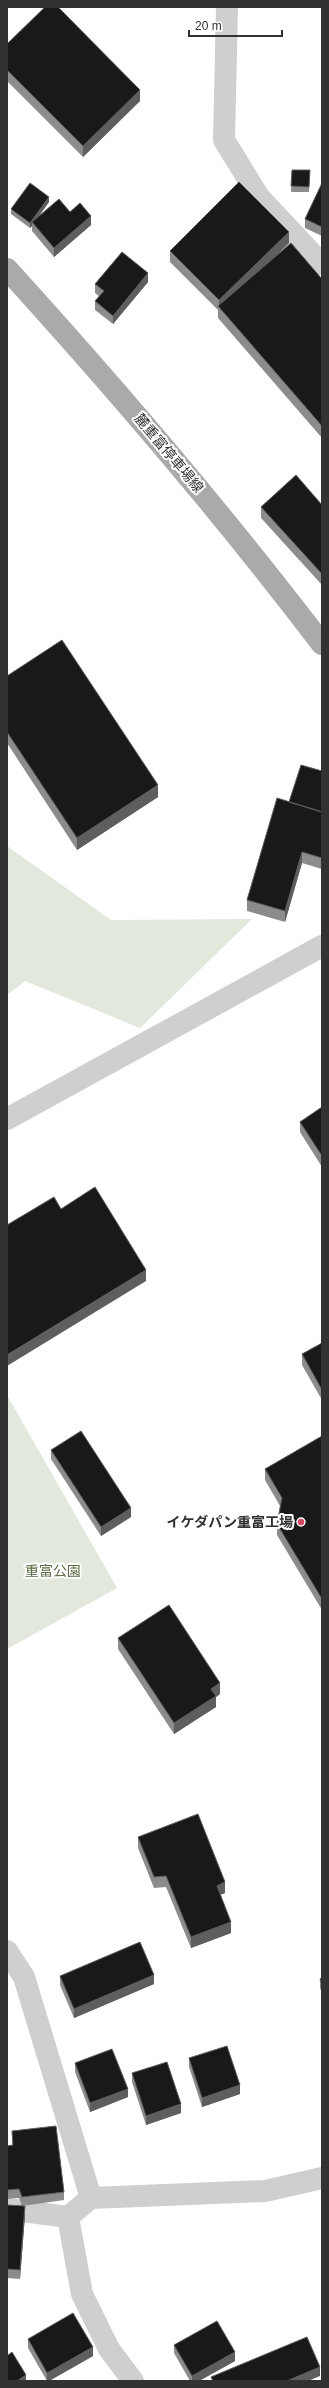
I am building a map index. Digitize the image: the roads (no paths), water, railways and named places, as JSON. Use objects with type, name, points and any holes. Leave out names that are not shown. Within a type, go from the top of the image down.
[{"type":"main road","name":"麓重富停車場線","points":[[7,269],[111,384],[248,548],[322,644]]},
{"type":"street","points":[[227,7],[224,140],[259,197],[322,264]]},
{"type":"street","points":[[7,1119],[322,946]]},
{"type":"street","points":[[7,1951],[24,1977],[90,2198]]},
{"type":"street","points":[[7,2209],[68,2217],[90,2198],[264,2191],[322,2178]]},
{"type":"street","points":[[68,2217],[82,2294],[109,2349],[133,2381]]},
{"type":"place","name":"イケダパン重富工場","points":[[301,1522]]},
{"type":"park label","name":"重富公園","points":[[53,1571]]}]
